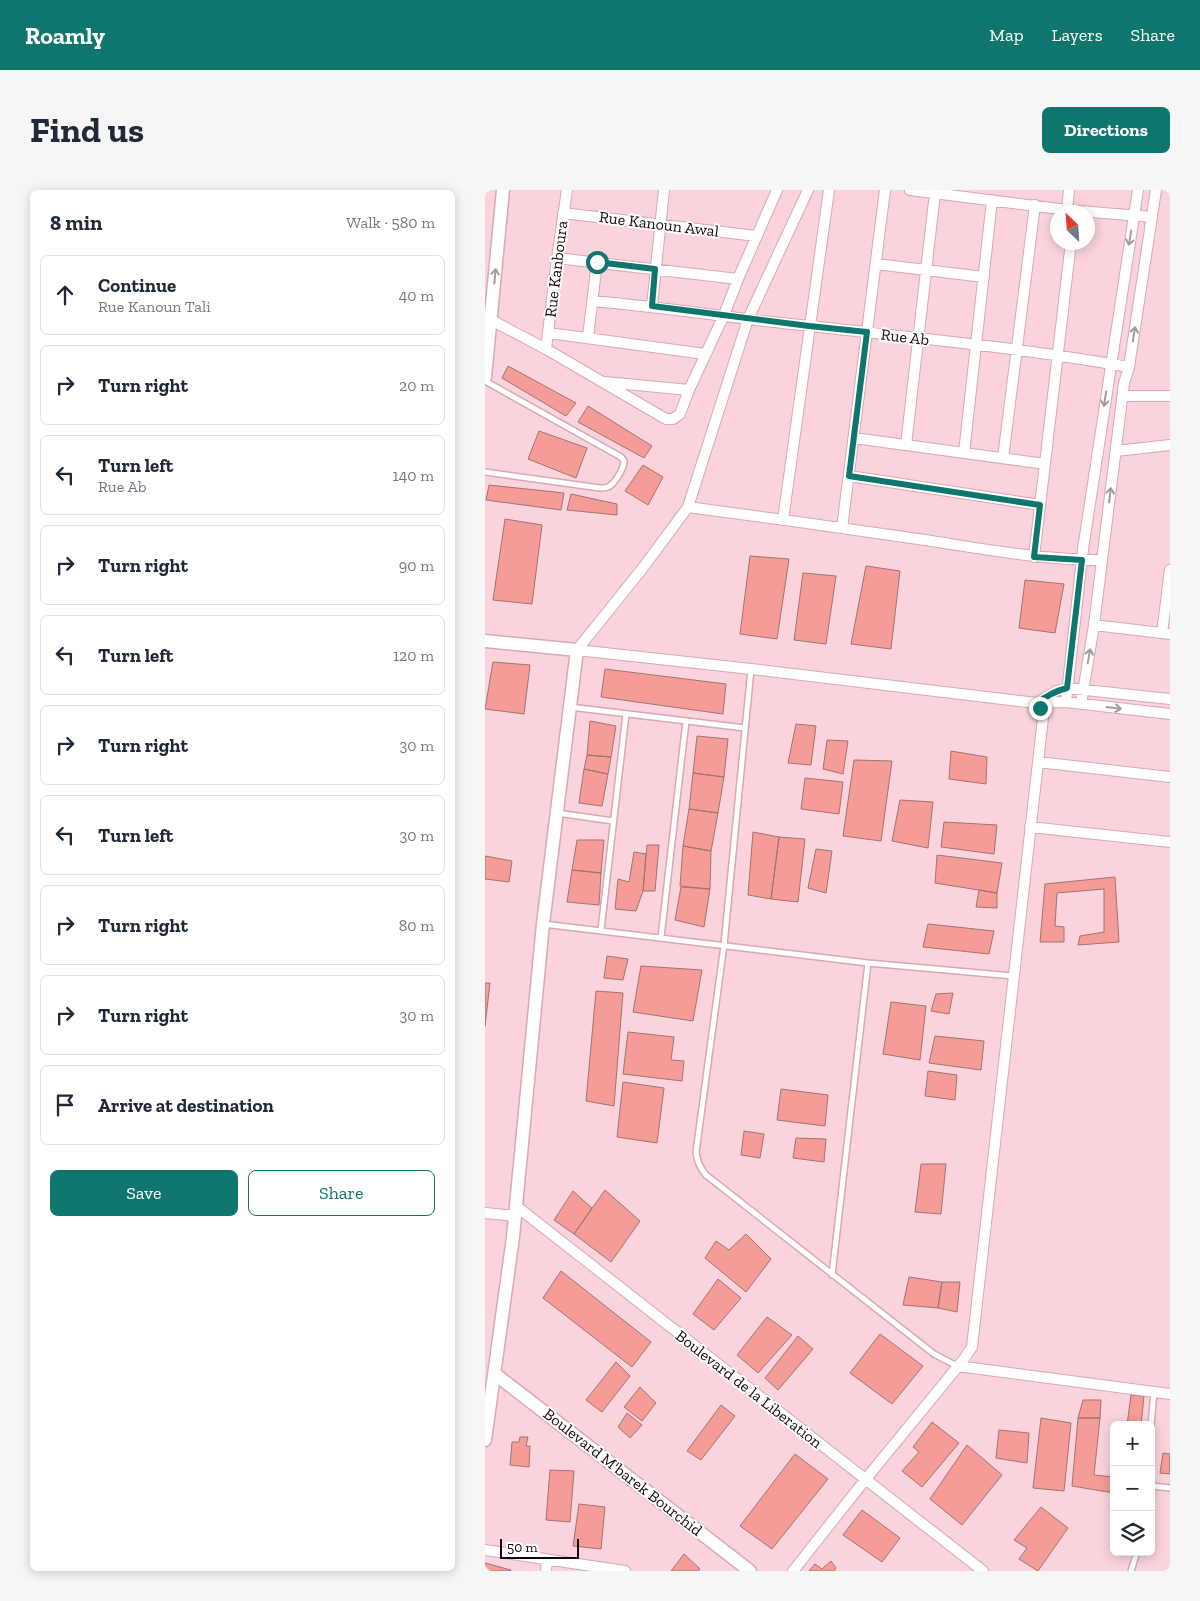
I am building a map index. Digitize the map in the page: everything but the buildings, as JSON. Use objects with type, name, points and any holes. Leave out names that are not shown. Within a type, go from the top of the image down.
[{"type":"street","points":[[485,376],[488,320],[503,190]]},
{"type":"street","name":"Rue Kanboura","points":[[546,349],[567,190]]},
{"type":"street","points":[[652,306],[664,190]]},
{"type":"street","points":[[488,320],[546,349],[666,419],[673,419],[680,414],[777,190]]},
{"type":"street","points":[[485,1440],[515,1211],[543,924],[577,650],[688,508],[747,319],[808,190]]},
{"type":"street","points":[[783,520],[829,190]]},
{"type":"street","points":[[842,528],[885,190]]},
{"type":"street","points":[[910,190],[1050,207]]},
{"type":"street","points":[[1069,190],[1071,205]]},
{"type":"street","points":[[1066,702],[1082,560],[1137,190]]},
{"type":"street","points":[[1081,704],[1103,560],[1123,396],[1156,190]]},
{"type":"street","points":[[907,445],[917,338],[935,193]]},
{"type":"street","points":[[964,453],[992,200]]},
{"type":"street","points":[[1003,458],[1035,205]]},
{"type":"street","name":"Rue Kanoun Awal","points":[[563,213],[756,236]]},
{"type":"street","points":[[1095,213],[1153,217]]},
{"type":"street","points":[[1034,557],[1070,250]]},
{"type":"street","points":[[557,258],[738,279]]},
{"type":"street","points":[[588,337],[597,262]]},
{"type":"street","points":[[876,264],[984,277]]},
{"type":"street","name":"Rue Ab","points":[[592,301],[652,306],[747,319],[917,338],[1129,367]]},
{"type":"street","points":[[549,333],[705,354]]},
{"type":"street","points":[[602,382],[689,390]]},
{"type":"street","points":[[1123,396],[1170,396]]},
{"type":"street","points":[[854,438],[1045,464]]},
{"type":"street","points":[[1116,451],[1170,445]]},
{"type":"street","points":[[849,476],[1040,505]]},
{"type":"street","points":[[688,508],[842,528],[1034,557],[1103,560]]},
{"type":"street","points":[[1094,626],[1166,633],[1170,570]]},
{"type":"street","points":[[485,641],[751,669],[1036,704],[1066,702],[1170,714]]},
{"type":"street","points":[[1036,704],[1056,691],[1067,688],[1170,699]]},
{"type":"street","points":[[793,1571],[971,1347],[1043,718],[1040,708],[1036,704]]},
{"type":"street","points":[[1037,762],[1170,777]]},
{"type":"street","points":[[1030,828],[1170,842]]},
{"type":"street","points":[[485,1213],[515,1211]]},
{"type":"street","name":"Boulevard de la Liberation","points":[[515,1211],[983,1571]]},
{"type":"street","points":[[957,1366],[1170,1394]]},
{"type":"street","name":"Boulevard M'barek Bourchid","points":[[495,1374],[750,1571]]},
{"type":"street","points":[[485,1550],[546,1566],[625,1571]]},
{"type":"lane","points":[[485,381],[625,461],[624,466],[612,484],[608,487],[600,488],[485,472]]},
{"type":"lane","points":[[751,669],[724,945],[696,1152],[700,1169],[934,1354],[957,1366]]},
{"type":"lane","points":[[570,707],[745,728]]},
{"type":"lane","points":[[601,930],[625,714]]},
{"type":"lane","points":[[661,937],[686,721]]},
{"type":"lane","points":[[556,813],[613,821]]},
{"type":"lane","points":[[543,924],[868,963],[1013,976]]},
{"type":"lane","points":[[832,1275],[868,963]]},
{"type":"lane","points":[[1151,1421],[1154,1392]]},
{"type":"lane","points":[[1155,1486],[1170,1488]]},
{"type":"lane","points":[[1131,1571],[1136,1556]]},
{"type":"route","points":[[597,262],[655,269],[652,306],[747,319],[867,332],[849,476],[1040,505],[1034,557],[1082,560],[1067,688],[1046,696],[1036,704],[1040,708]]}]
